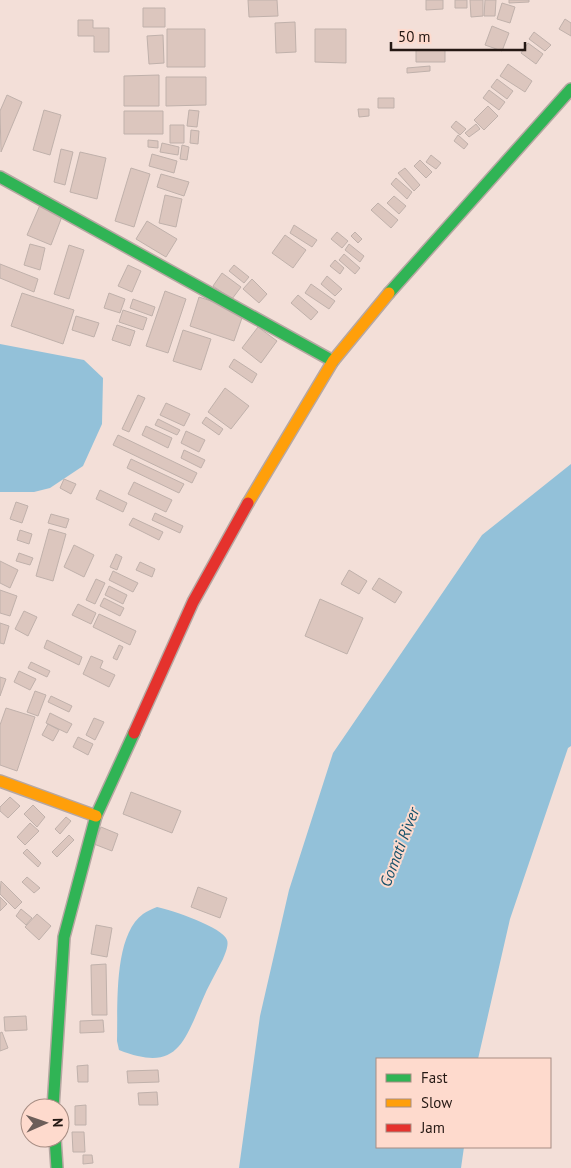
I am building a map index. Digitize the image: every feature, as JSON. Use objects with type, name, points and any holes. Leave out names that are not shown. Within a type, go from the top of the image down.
[{"type":"street","points":[[53,1098],[57,1020],[64,937],[96,816],[193,602],[270,464],[332,361],[388,294],[571,89]]},
{"type":"street","points":[[0,176],[332,361]]},
{"type":"street","points":[[0,781],[96,816]]},
{"type":"street","points":[[56,1148],[57,1168]]},
{"type":"water","points":[[0,344],[84,360],[103,378],[102,424],[83,466],[50,488],[34,492],[0,492]]},
{"type":"water","name":"Gomati River","points":[[571,464],[571,746],[568,748],[510,919],[478,1058],[376,1058],[376,1148],[464,1148],[461,1168],[239,1168],[260,1016],[289,890],[333,753],[482,535]]},
{"type":"water","points":[[157,907],[184,915],[207,925],[223,935],[227,940],[227,944],[223,959],[182,1042],[174,1051],[165,1056],[153,1058],[119,1050],[117,1041],[118,992],[119,973],[126,938],[133,924],[143,914]]},
{"type":"building","points":[[248,0],[277,0],[278,16],[249,17]]},
{"type":"building","points":[[426,0],[443,0],[443,9],[426,10]]},
{"type":"building","points":[[455,0],[467,0],[467,8],[455,8]]},
{"type":"building","points":[[470,0],[483,0],[483,16],[471,17]]},
{"type":"building","points":[[485,0],[496,0],[495,16],[484,16]]},
{"type":"building","points":[[509,0],[529,0],[529,2],[509,3]]},
{"type":"building","points":[[502,3],[515,7],[510,23],[497,19]]},
{"type":"building","points":[[143,8],[165,8],[165,27],[143,27]]},
{"type":"building","points":[[565,19],[571,23],[571,36],[559,29]]},
{"type":"building","points":[[78,20],[93,20],[93,28],[109,28],[109,52],[94,52],[94,36],[78,36]]},
{"type":"building","points":[[295,22],[296,52],[276,53],[275,23]]},
{"type":"building","points":[[492,26],[509,33],[502,51],[485,45]]},
{"type":"building","points":[[167,29],[205,29],[205,67],[167,67]]},
{"type":"building","points":[[315,29],[346,29],[346,63],[315,62]]},
{"type":"building","points":[[534,32],[551,45],[545,51],[529,39]]},
{"type":"building","points":[[163,35],[164,63],[149,64],[147,36]]},
{"type":"building","points":[[528,43],[543,54],[536,64],[521,53]]},
{"type":"building","points":[[416,50],[445,50],[445,62],[416,62]]},
{"type":"building","points":[[508,64],[532,81],[525,92],[500,76]]},
{"type":"building","points":[[430,66],[430,71],[407,73],[407,68]]},
{"type":"building","points":[[159,75],[159,106],[124,106],[124,76]]},
{"type":"building","points":[[166,77],[206,77],[206,105],[166,106]]},
{"type":"building","points":[[497,79],[513,91],[507,99],[491,87]]},
{"type":"building","points":[[489,90],[505,102],[499,110],[483,98]]},
{"type":"building","points":[[7,95],[22,102],[1,152],[0,111]]},
{"type":"building","points":[[378,98],[394,98],[394,108],[378,108]]},
{"type":"building","points":[[488,106],[498,116],[484,130],[474,120]]},
{"type":"building","points":[[358,109],[369,109],[369,116],[359,117]]},
{"type":"building","points":[[44,110],[61,115],[50,155],[33,150]]},
{"type":"building","points":[[189,110],[199,111],[197,127],[187,126]]},
{"type":"building","points":[[124,111],[163,111],[163,134],[124,134]]},
{"type":"building","points":[[456,121],[466,129],[460,135],[451,127]]},
{"type":"building","points":[[476,124],[480,129],[469,137],[465,133]]},
{"type":"building","points":[[170,125],[184,125],[184,143],[170,143]]},
{"type":"building","points":[[191,130],[199,131],[198,144],[190,143]]},
{"type":"building","points":[[458,135],[468,144],[464,149],[454,141]]},
{"type":"building","points":[[148,140],[158,141],[158,148],[148,147]]},
{"type":"building","points":[[162,143],[179,147],[178,155],[160,152]]},
{"type":"building","points":[[182,145],[189,147],[187,160],[180,159]]},
{"type":"building","points":[[61,149],[73,152],[65,185],[54,182]]},
{"type":"building","points":[[80,152],[106,158],[97,199],[70,192]]},
{"type":"building","points":[[152,154],[177,161],[174,173],[149,166]]},
{"type":"building","points":[[431,155],[441,163],[436,169],[426,162]]},
{"type":"building","points":[[420,160],[432,172],[426,178],[414,166]]},
{"type":"building","points":[[131,168],[150,174],[134,227],[115,221]]},
{"type":"building","points":[[405,168],[420,185],[414,191],[398,173]]},
{"type":"building","points":[[161,174],[189,182],[184,196],[157,187]]},
{"type":"building","points":[[396,178],[412,192],[407,199],[391,184]]},
{"type":"building","points":[[165,195],[182,199],[176,227],[159,223]]},
{"type":"building","points":[[394,196],[406,206],[399,214],[387,203]]},
{"type":"building","points":[[378,203],[398,220],[391,228],[371,210]]},
{"type":"building","points":[[40,205],[63,214],[51,245],[27,235]]},
{"type":"building","points":[[147,221],[177,239],[166,257],[136,239]]},
{"type":"building","points":[[294,225],[317,240],[312,247],[290,233]]},
{"type":"building","points":[[337,232],[348,241],[342,248],[331,239]]},
{"type":"building","points":[[355,232],[362,239],[358,243],[351,236]]},
{"type":"building","points":[[285,235],[306,250],[293,268],[272,253]]},
{"type":"building","points":[[30,244],[45,248],[40,270],[24,265]]},
{"type":"building","points":[[349,244],[364,256],[360,262],[345,250]]},
{"type":"building","points":[[69,245],[84,250],[69,299],[54,294]]},
{"type":"building","points":[[344,254],[360,268],[355,274],[339,260]]},
{"type":"building","points":[[335,260],[344,268],[340,274],[330,266]]},
{"type":"building","points":[[0,264],[38,279],[34,292],[0,278]]},
{"type":"building","points":[[128,265],[141,271],[132,292],[118,286]]},
{"type":"building","points":[[234,265],[249,277],[244,283],[229,271]]},
{"type":"building","points":[[222,273],[241,287],[232,299],[213,286]]},
{"type":"building","points":[[327,276],[342,289],[335,296],[321,284]]},
{"type":"building","points":[[252,279],[267,294],[259,303],[243,289]]},
{"type":"building","points":[[311,284],[335,301],[329,309],[305,293]]},
{"type":"building","points":[[165,291],[186,299],[168,353],[146,346]]},
{"type":"building","points":[[22,293],[74,310],[63,344],[11,326]]},
{"type":"building","points":[[109,293],[125,299],[120,313],[104,308]]},
{"type":"building","points":[[298,295],[318,312],[311,320],[291,303]]},
{"type":"building","points":[[199,297],[244,312],[234,341],[190,326]]},
{"type":"building","points":[[133,299],[155,307],[152,316],[130,308]]},
{"type":"building","points":[[123,310],[147,318],[143,330],[119,322]]},
{"type":"building","points":[[76,316],[99,323],[94,337],[72,330]]},
{"type":"building","points":[[117,325],[135,331],[130,346],[112,340]]},
{"type":"building","points":[[258,327],[277,341],[261,363],[242,348]]},
{"type":"building","points":[[183,330],[211,339],[201,370],[173,361]]},
{"type":"building","points":[[234,359],[257,374],[252,383],[229,367]]},
{"type":"building","points":[[225,388],[249,406],[231,429],[208,412]]},
{"type":"building","points":[[138,395],[145,398],[129,432],[122,429]]},
{"type":"building","points":[[166,403],[190,414],[184,426],[160,415]]},
{"type":"building","points":[[206,417],[223,429],[219,435],[202,423]]},
{"type":"building","points":[[158,419],[180,430],[177,435],[155,425]]},
{"type":"building","points":[[146,426],[172,438],[168,448],[142,435]]},
{"type":"building","points":[[186,431],[205,440],[199,452],[181,443]]},
{"type":"building","points":[[118,435],[197,473],[192,483],[113,445]]},
{"type":"building","points":[[184,450],[205,460],[201,468],[181,458]]},
{"type":"building","points":[[131,459],[184,484],[179,493],[127,468]]},
{"type":"building","points":[[64,479],[76,484],[71,494],[60,488]]},
{"type":"building","points":[[134,482],[172,500],[166,512],[128,494]]},
{"type":"building","points":[[100,490],[127,503],[123,512],[96,499]]},
{"type":"building","points":[[16,502],[28,506],[22,523],[10,519]]},
{"type":"building","points":[[155,513],[183,526],[180,533],[152,520]]},
{"type":"building","points":[[51,514],[69,519],[66,528],[48,523]]},
{"type":"building","points":[[133,518],[163,532],[159,540],[129,525]]},
{"type":"building","points":[[49,529],[66,534],[53,581],[36,576]]},
{"type":"building","points":[[20,530],[32,534],[29,544],[17,540]]},
{"type":"building","points":[[74,545],[94,555],[84,577],[64,567]]},
{"type":"building","points":[[19,553],[33,558],[30,565],[16,561]]},
{"type":"building","points":[[116,554],[122,557],[117,570],[110,567]]},
{"type":"building","points":[[0,561],[18,570],[10,588],[0,583]]},
{"type":"building","points":[[140,562],[155,569],[152,577],[136,570]]},
{"type":"building","points":[[349,570],[367,581],[359,594],[341,584]]},
{"type":"building","points":[[113,571],[138,583],[133,592],[109,580]]},
{"type":"building","points":[[379,578],[402,592],[395,603],[372,589]]},
{"type":"building","points":[[96,579],[105,583],[95,604],[86,600]]},
{"type":"building","points":[[109,586],[127,595],[123,604],[105,595]]},
{"type":"building","points":[[0,590],[17,596],[10,616],[0,613]]},
{"type":"building","points":[[104,598],[124,608],[120,616],[100,606]]},
{"type":"building","points":[[320,599],[363,618],[347,654],[305,636]]},
{"type":"building","points":[[78,604],[96,613],[91,624],[72,615]]},
{"type":"building","points":[[24,611],[37,617],[28,636],[15,629]]},
{"type":"building","points":[[99,614],[136,631],[130,645],[93,627]]},
{"type":"building","points":[[0,623],[9,626],[4,644],[0,643]]},
{"type":"building","points":[[47,640],[82,657],[79,665],[44,648]]},
{"type":"building","points":[[119,645],[123,647],[117,660],[113,658]]},
{"type":"building","points":[[91,656],[103,661],[100,668],[115,675],[109,687],[83,674]]},
{"type":"building","points":[[31,662],[50,671],[47,677],[28,668]]},
{"type":"building","points":[[19,671],[36,679],[30,690],[14,682]]},
{"type":"building","points":[[0,677],[6,679],[0,696]]},
{"type":"building","points":[[35,691],[46,695],[38,716],[27,712]]},
{"type":"building","points":[[51,696],[72,706],[69,712],[48,702]]},
{"type":"building","points":[[6,708],[35,717],[17,771],[0,765],[0,725]]},
{"type":"building","points":[[50,713],[72,724],[67,733],[46,723]]},
{"type":"building","points":[[94,718],[104,722],[95,740],[86,735]]},
{"type":"building","points":[[48,724],[59,730],[53,741],[42,735]]},
{"type":"building","points":[[78,737],[93,744],[88,755],[73,747]]},
{"type":"building","points":[[131,792],[181,811],[172,833],[123,814]]},
{"type":"building","points":[[10,797],[20,806],[8,818],[0,811],[0,807]]},
{"type":"building","points":[[33,805],[45,817],[37,827],[24,814]]},
{"type":"building","points":[[66,817],[71,821],[60,834],[55,829]]},
{"type":"building","points":[[30,823],[39,831],[25,845],[17,837]]},
{"type":"building","points":[[101,827],[118,834],[112,851],[94,844]]},
{"type":"building","points":[[69,835],[74,840],[57,857],[52,852]]},
{"type":"building","points":[[27,849],[41,863],[38,867],[23,853]]},
{"type":"building","points":[[27,877],[40,888],[34,893],[22,882]]},
{"type":"building","points":[[1,881],[22,902],[15,909],[0,894]]},
{"type":"building","points":[[198,887],[227,898],[220,918],[191,907]]},
{"type":"building","points":[[0,897],[7,904],[0,911]]},
{"type":"building","points":[[21,909],[32,918],[26,925],[16,916]]},
{"type":"building","points":[[37,914],[51,926],[39,940],[25,927]]},
{"type":"building","points":[[96,925],[112,928],[107,957],[91,954]]},
{"type":"building","points":[[106,964],[107,1015],[92,1015],[91,965]]},
{"type":"building","points":[[26,1016],[27,1030],[5,1031],[4,1017]]},
{"type":"building","points":[[103,1020],[104,1032],[80,1033],[80,1021]]},
{"type":"building","points":[[2,1032],[8,1048],[0,1051],[0,1033]]},
{"type":"building","points":[[88,1065],[88,1082],[78,1082],[77,1066]]},
{"type":"building","points":[[158,1070],[159,1082],[128,1083],[127,1071]]},
{"type":"building","points":[[157,1092],[158,1105],[139,1105],[138,1093]]},
{"type":"building","points":[[86,1105],[86,1125],[75,1125],[75,1106]]},
{"type":"building","points":[[72,1132],[84,1132],[85,1152],[73,1152]]},
{"type":"building","points":[[83,1155],[92,1155],[93,1163],[83,1164]]},
{"type":"traffic: fast","points":[[389,293],[571,89]]},
{"type":"traffic: fast","points":[[0,177],[333,361]]},
{"type":"traffic: fast","points":[[54,1098],[64,937],[96,816],[134,733]]},
{"type":"traffic: fast","points":[[56,1148],[57,1168]]},
{"type":"traffic: slow","points":[[248,503],[333,361],[389,293]]},
{"type":"traffic: slow","points":[[0,781],[96,816]]},
{"type":"traffic: jam","points":[[134,733],[193,602],[248,503]]}]
